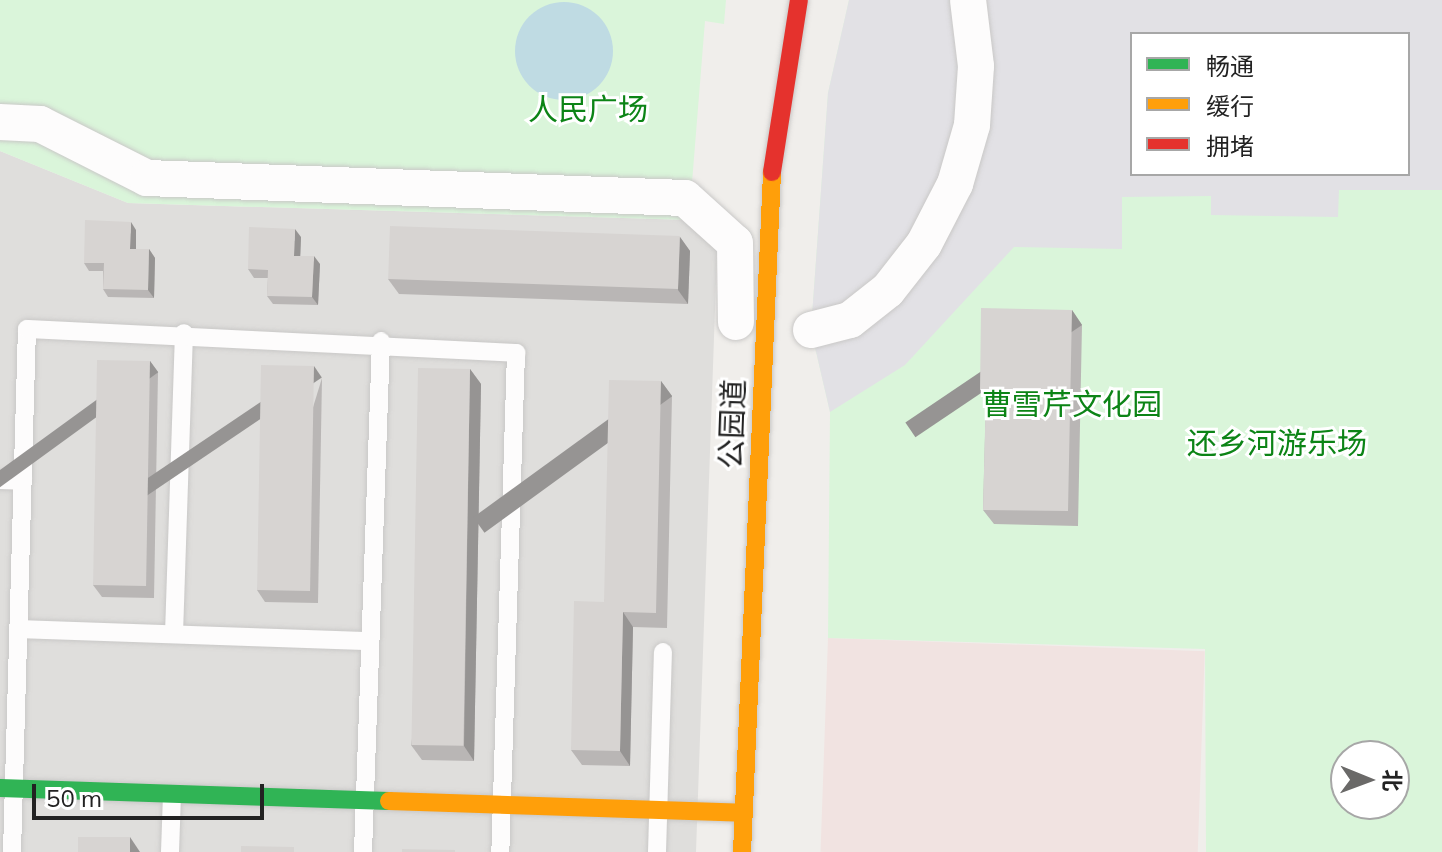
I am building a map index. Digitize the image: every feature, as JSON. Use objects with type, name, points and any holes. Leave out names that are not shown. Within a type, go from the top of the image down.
[{"type":"main road","name":"公园道","points":[[742,852],[769,190],[799,0]]},
{"type":"main road","points":[[7,789],[743,813]]},
{"type":"street","points":[[811,330],[850,320],[888,290],[924,244],[955,184],[972,125],[976,66],[968,0]]},
{"type":"street","points":[[0,122],[40,124],[147,178],[685,198],[735,243],[736,322]]},
{"type":"lane","points":[[12,852],[7,789],[19,629],[27,329],[381,341],[412,351],[516,353],[500,852]]},
{"type":"lane","points":[[174,634],[184,333]]},
{"type":"lane","points":[[363,852],[381,341]]},
{"type":"lane","points":[[0,480],[23,481]]},
{"type":"lane","points":[[19,629],[370,641]]},
{"type":"lane","points":[[657,852],[663,652]]},
{"type":"lane","points":[[170,852],[172,796]]},
{"type":"shaded area","points":[[849,0],[1442,0],[1442,190],[1339,190],[1338,217],[1211,215],[1211,196],[1122,197],[1122,249],[1014,247],[905,365],[830,412],[811,330],[828,93]]},
{"type":"shaded area","points":[[0,151],[128,203],[689,220],[717,252],[696,852],[0,852]]},
{"type":"shaded area","points":[[828,638],[1205,651],[1198,852],[821,852]]},
{"type":"green space","name":"人民广场","points":[[0,0],[726,0],[724,24],[705,21],[689,220],[128,203],[0,151]]},
{"type":"green space","name":"曹雪芹文化园","points":[[849,0],[1442,0],[1442,852],[1206,852],[1205,649],[828,638],[830,412],[811,330],[828,93]]},
{"type":"water","points":[[564,2],[583,6],[598,17],[609,32],[613,51],[609,70],[598,85],[583,96],[564,100],[545,96],[530,85],[519,70],[515,51],[519,32],[530,17],[545,6]]},
{"type":"building","points":[[85,220],[131,222],[130,249],[149,249],[148,290],[103,289],[104,263],[84,263]]},
{"type":"building","points":[[390,226],[680,236],[678,289],[388,279]]},
{"type":"building","points":[[249,227],[295,229],[294,256],[314,256],[312,297],[267,296],[268,270],[248,269]]},
{"type":"building","points":[[981,308],[1072,310],[1068,511],[983,510],[986,391],[980,390]]},
{"type":"building","points":[[97,360],[150,361],[146,586],[93,585]]},
{"type":"building","points":[[261,365],[314,366],[310,591],[257,590]]},
{"type":"building","points":[[418,368],[470,369],[463,746],[411,745]]},
{"type":"building","points":[[609,380],[661,381],[656,613],[623,612],[620,751],[571,750],[574,601],[604,602]]},
{"type":"building","points":[[78,837],[130,837],[130,852],[78,852]]},
{"type":"building","points":[[241,846],[294,847],[294,852],[241,852]]},
{"type":"building","points":[[402,849],[455,850],[455,852],[402,852]]},
{"type":"traffic: fast","points":[[0,788],[389,801]]},
{"type":"traffic: slow","points":[[742,852],[772,172]]},
{"type":"traffic: slow","points":[[389,801],[743,813]]},
{"type":"traffic: jam","points":[[772,172],[799,0]]},
{"type":"park label","name":"还乡河游乐场","points":[[1277,443]]}]
